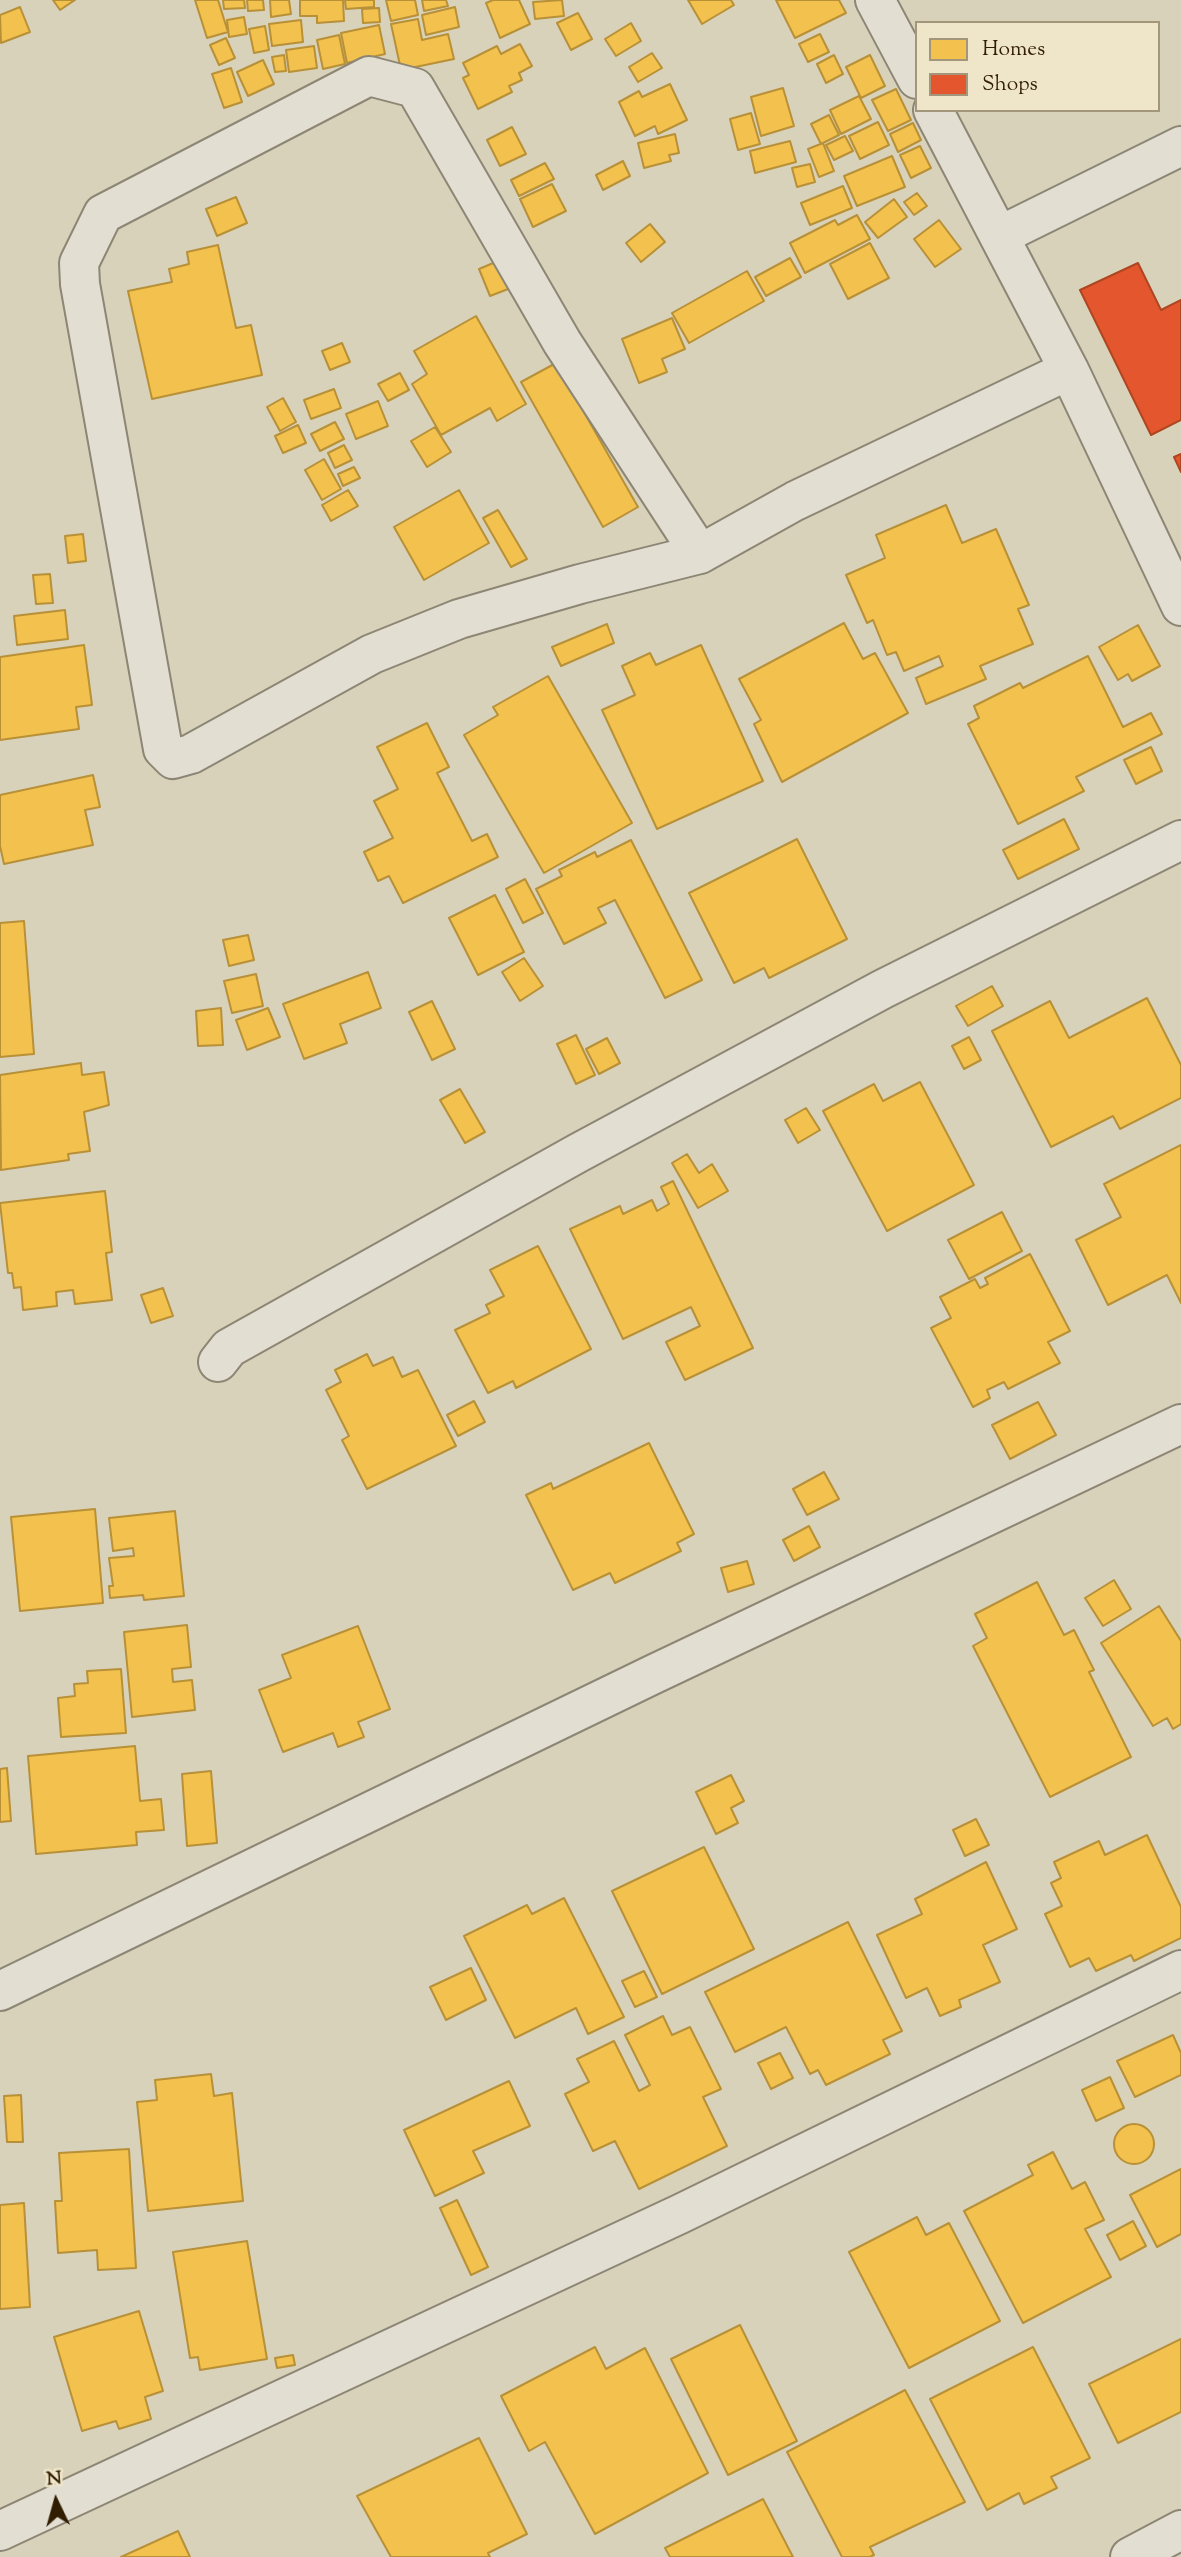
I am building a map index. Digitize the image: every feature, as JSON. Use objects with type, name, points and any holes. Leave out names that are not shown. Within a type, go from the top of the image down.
[{"type":"street","points":[[875,0],[915,75]]},
{"type":"street","points":[[700,554],[562,342],[415,88],[369,76],[103,214],[79,263],[80,284],[163,749],[173,759],[191,754],[372,654],[459,619],[580,584],[700,554],[795,501],[1069,370]]},
{"type":"street","points":[[934,112],[1069,370],[1181,606]]},
{"type":"street","points":[[999,236],[1181,146]]},
{"type":"street","points":[[218,1362],[229,1348],[578,1153],[883,989],[1181,840]]},
{"type":"street","points":[[0,1991],[654,1674],[1181,1424]]},
{"type":"street","points":[[0,2531],[680,2214],[1181,1970]]},
{"type":"street","points":[[1130,2557],[1181,2530]]},
{"type":"building: Homes","points":[[53,0],[75,0],[60,10]]},
{"type":"building: Homes","points":[[195,0],[218,0],[228,32],[207,38]]},
{"type":"building: Homes","points":[[223,0],[244,0],[245,8],[224,9]]},
{"type":"building: Homes","points":[[247,0],[263,0],[264,10],[248,11]]},
{"type":"building: Homes","points":[[270,0],[289,0],[291,14],[271,17]]},
{"type":"building: Homes","points":[[300,0],[343,0],[344,21],[317,23],[317,16],[300,16]]},
{"type":"building: Homes","points":[[345,0],[374,0],[374,7],[346,9]]},
{"type":"building: Homes","points":[[386,0],[415,0],[418,15],[391,21]]},
{"type":"building: Homes","points":[[422,0],[446,0],[448,6],[424,11]]},
{"type":"building: Homes","points":[[493,0],[519,0],[530,24],[500,38],[486,3]]},
{"type":"building: Homes","points":[[562,0],[564,16],[535,19],[533,2]]},
{"type":"building: Homes","points":[[688,0],[731,0],[734,5],[702,24]]},
{"type":"building: Homes","points":[[776,0],[839,0],[846,13],[795,38]]},
{"type":"building: Homes","points":[[20,7],[30,32],[1,43],[0,15]]},
{"type":"building: Homes","points":[[455,7],[459,27],[426,35],[422,15]]},
{"type":"building: Homes","points":[[379,8],[380,22],[363,23],[362,9]]},
{"type":"building: Homes","points":[[578,13],[592,39],[571,50],[557,23]]},
{"type":"building: Homes","points":[[244,17],[247,34],[229,37],[227,20]]},
{"type":"building: Homes","points":[[418,19],[422,40],[448,34],[454,59],[401,70],[391,24]]},
{"type":"building: Homes","points":[[301,20],[303,42],[272,46],[269,24]]},
{"type":"building: Homes","points":[[631,23],[641,41],[616,56],[605,39]]},
{"type":"building: Homes","points":[[379,25],[385,54],[347,63],[341,33]]},
{"type":"building: Homes","points":[[265,26],[269,50],[254,53],[249,29]]},
{"type":"building: Homes","points":[[820,34],[829,52],[808,62],[799,44]]},
{"type":"building: Homes","points":[[339,35],[345,64],[323,69],[317,40]]},
{"type":"building: Homes","points":[[226,38],[235,58],[219,65],[210,45]]},
{"type":"building: Homes","points":[[520,44],[532,66],[519,73],[522,80],[509,86],[512,92],[478,109],[463,78],[469,75],[463,63],[497,46],[501,54]]},
{"type":"building: Homes","points":[[314,46],[317,68],[289,72],[286,50]]},
{"type":"building: Homes","points":[[652,53],[662,68],[638,82],[629,67]]},
{"type":"building: Homes","points":[[284,55],[286,71],[275,72],[272,57]]},
{"type":"building: Homes","points":[[834,55],[843,74],[826,83],[817,64]]},
{"type":"building: Homes","points":[[870,55],[885,86],[861,98],[846,67]]},
{"type":"building: Homes","points":[[263,60],[274,84],[248,96],[237,72]]},
{"type":"building: Homes","points":[[231,68],[242,102],[224,108],[212,74]]},
{"type":"building: Homes","points":[[670,84],[687,120],[658,134],[655,126],[635,136],[619,102],[639,91],[642,97]]},
{"type":"building: Homes","points":[[783,88],[794,126],[761,136],[751,97]]},
{"type":"building: Homes","points":[[896,89],[911,120],[888,131],[872,100]]},
{"type":"building: Homes","points":[[859,96],[871,119],[841,134],[830,110]]},
{"type":"building: Homes","points":[[751,113],[760,144],[738,150],[730,119]]},
{"type":"building: Homes","points":[[829,115],[839,135],[821,144],[811,124]]},
{"type":"building: Homes","points":[[878,122],[889,145],[860,159],[849,136]]},
{"type":"building: Homes","points":[[913,123],[921,140],[898,152],[890,134]]},
{"type":"building: Homes","points":[[512,127],[526,154],[500,166],[487,140]]},
{"type":"building: Homes","points":[[675,134],[679,153],[669,155],[671,161],[644,168],[638,143]]},
{"type":"building: Homes","points":[[845,136],[853,151],[834,160],[826,145]]},
{"type":"building: Homes","points":[[790,141],[796,162],[755,173],[750,151]]},
{"type":"building: Homes","points":[[823,143],[834,171],[819,177],[808,149]]},
{"type":"building: Homes","points":[[920,146],[931,168],[911,178],[900,155]]},
{"type":"building: Homes","points":[[892,156],[905,187],[857,206],[844,176]]},
{"type":"building: Homes","points":[[623,161],[630,176],[603,190],[596,175]]},
{"type":"building: Homes","points":[[545,163],[554,179],[519,196],[511,180]]},
{"type":"building: Homes","points":[[810,164],[815,182],[797,187],[792,168]]},
{"type":"building: Homes","points":[[552,184],[566,211],[533,227],[520,199]]},
{"type":"building: Homes","points":[[843,186],[852,208],[810,225],[801,203]]},
{"type":"building: Homes","points":[[917,193],[927,206],[914,215],[904,202]]},
{"type":"building: Homes","points":[[236,197],[247,223],[217,236],[206,209]]},
{"type":"building: Homes","points":[[894,199],[907,217],[878,238],[865,222]]},
{"type":"building: Homes","points":[[857,215],[870,239],[805,273],[790,243],[835,220],[838,225]]},
{"type":"building: Homes","points":[[939,220],[961,249],[935,267],[914,239]]},
{"type":"building: Homes","points":[[650,224],[665,242],[641,262],[626,243]]},
{"type":"building: Homes","points":[[870,243],[889,278],[848,299],[830,264]]},
{"type":"building: Homes","points":[[218,245],[236,328],[251,325],[262,375],[152,399],[128,291],[172,282],[169,269],[189,264],[187,252]]},
{"type":"building: Homes","points":[[505,258],[516,286],[490,296],[479,269]]},
{"type":"building: Homes","points":[[790,258],[801,277],[766,296],[755,277]]},
{"type":"building: Homes","points":[[747,271],[764,301],[689,343],[672,313]]},
{"type":"building: Homes","points":[[476,316],[526,404],[497,421],[490,408],[441,435],[412,384],[427,374],[414,351]]},
{"type":"building: Homes","points":[[672,318],[685,349],[662,359],[667,372],[639,383],[622,339]]},
{"type":"building: Homes","points":[[342,343],[350,362],[330,370],[322,351]]},
{"type":"building: Homes","points":[[556,363],[638,507],[603,527],[521,382]]},
{"type":"building: Homes","points":[[400,373],[409,390],[388,401],[378,384]]},
{"type":"building: Homes","points":[[334,389],[341,408],[311,419],[304,400]]},
{"type":"building: Homes","points":[[283,398],[296,422],[280,431],[267,407]]},
{"type":"building: Homes","points":[[378,401],[388,426],[356,439],[346,414]]},
{"type":"building: Homes","points":[[335,422],[344,439],[320,451],[311,434]]},
{"type":"building: Homes","points":[[298,425],[306,443],[283,453],[275,436]]},
{"type":"building: Homes","points":[[435,427],[451,452],[427,467],[411,441]]},
{"type":"building: Homes","points":[[344,445],[352,460],[335,468],[328,453]]},
{"type":"building: Homes","points":[[324,459],[341,489],[322,500],[305,470]]},
{"type":"building: Homes","points":[[354,467],[360,478],[343,486],[338,474]]},
{"type":"building: Homes","points":[[348,490],[358,506],[331,521],[322,505]]},
{"type":"building: Homes","points":[[459,490],[489,543],[424,580],[394,527]]},
{"type":"building: Homes","points":[[946,505],[962,543],[996,529],[1029,605],[1018,609],[1033,644],[980,666],[986,679],[926,704],[916,678],[943,666],[939,656],[904,671],[896,652],[887,655],[873,620],[867,623],[846,575],[885,558],[876,535]]},
{"type":"building: Homes","points":[[498,510],[527,559],[511,567],[483,518]]},
{"type":"building: Homes","points":[[83,534],[86,561],[68,563],[65,536]]},
{"type":"building: Homes","points":[[50,574],[53,603],[36,604],[33,575]]},
{"type":"building: Homes","points":[[65,610],[68,639],[17,645],[14,616]]},
{"type":"building: Homes","points":[[844,623],[863,659],[875,653],[908,713],[782,782],[754,724],[761,720],[739,679]]},
{"type":"building: Homes","points":[[607,624],[614,643],[561,666],[552,647]]},
{"type":"building: Homes","points":[[1138,625],[1160,666],[1132,681],[1128,674],[1118,680],[1099,647]]},
{"type":"building: Homes","points":[[84,645],[92,705],[76,707],[79,729],[0,740],[0,657]]},
{"type":"building: Homes","points":[[701,645],[763,781],[657,829],[602,710],[635,695],[622,666],[650,653],[656,665]]},
{"type":"building: Homes","points":[[1088,656],[1123,727],[1151,713],[1162,734],[1076,777],[1084,791],[1018,824],[968,724],[979,718],[974,706],[1020,683],[1023,688]]},
{"type":"building: Homes","points":[[548,676],[632,823],[544,873],[464,735],[498,715],[493,707]]},
{"type":"building: Homes","points":[[427,723],[449,767],[437,773],[472,841],[487,834],[498,857],[403,903],[389,876],[378,881],[364,852],[393,838],[374,801],[398,789],[377,747]]},
{"type":"building: Homes","points":[[1151,747],[1162,771],[1136,784],[1124,760]]},
{"type":"building: Homes","points":[[93,775],[100,807],[85,810],[93,845],[4,864],[0,846],[0,795]]},
{"type":"building: Homes","points":[[1064,819],[1079,849],[1018,879],[1003,850]]},
{"type":"building: Homes","points":[[797,839],[847,939],[769,978],[764,968],[734,983],[689,893]]},
{"type":"building: Homes","points":[[631,840],[702,980],[665,998],[615,900],[598,908],[606,923],[564,944],[536,889],[562,876],[559,870],[595,852],[597,857]]},
{"type":"building: Homes","points":[[525,879],[543,913],[523,923],[506,889]]},
{"type":"building: Homes","points":[[495,895],[524,952],[478,975],[449,918]]},
{"type":"building: Homes","points":[[24,921],[34,1054],[0,1057],[0,923]]},
{"type":"building: Homes","points":[[248,935],[254,960],[229,966],[223,940]]},
{"type":"building: Homes","points":[[524,958],[543,986],[520,1001],[502,972]]},
{"type":"building: Homes","points":[[368,972],[381,1008],[340,1024],[347,1043],[304,1059],[283,1004]]},
{"type":"building: Homes","points":[[256,974],[263,1006],[232,1013],[224,981]]},
{"type":"building: Homes","points":[[992,986],[1003,1006],[968,1026],[956,1006]]},
{"type":"building: Homes","points":[[1147,998],[1181,1065],[1181,1098],[1120,1129],[1113,1116],[1051,1147],[992,1031],[1050,1001],[1069,1038]]},
{"type":"building: Homes","points":[[432,1001],[455,1049],[432,1060],[409,1012]]},
{"type":"building: Homes","points":[[221,1008],[223,1045],[198,1046],[196,1011]]},
{"type":"building: Homes","points":[[268,1008],[280,1037],[247,1050],[236,1020]]},
{"type":"building: Homes","points":[[576,1035],[595,1075],[576,1084],[557,1044]]},
{"type":"building: Homes","points":[[969,1037],[981,1060],[964,1069],[952,1046]]},
{"type":"building: Homes","points":[[607,1038],[620,1063],[599,1074],[586,1049]]},
{"type":"building: Homes","points":[[81,1063],[82,1075],[104,1072],[109,1105],[84,1112],[90,1151],[68,1154],[69,1160],[1,1170],[0,1075]]},
{"type":"building: Homes","points":[[920,1082],[974,1185],[887,1231],[823,1111],[874,1084],[883,1101]]},
{"type":"building: Homes","points":[[460,1089],[485,1132],[465,1143],[440,1100]]},
{"type":"building: Homes","points":[[806,1108],[820,1130],[798,1143],[785,1120]]},
{"type":"building: Homes","points":[[1181,1145],[1181,1303],[1167,1275],[1108,1305],[1076,1240],[1121,1217],[1104,1184]]},
{"type":"building: Homes","points":[[687,1154],[699,1173],[712,1164],[728,1191],[698,1208],[672,1163]]},
{"type":"building: Homes","points":[[673,1181],[753,1348],[685,1380],[666,1342],[700,1326],[691,1307],[623,1339],[570,1229],[620,1206],[623,1214],[652,1200],[657,1211],[669,1204],[661,1187]]},
{"type":"building: Homes","points":[[105,1191],[112,1252],[106,1253],[112,1300],[75,1304],[73,1290],[56,1292],[57,1306],[23,1310],[21,1287],[14,1288],[12,1273],[8,1273],[0,1203]]},
{"type":"building: Homes","points":[[1002,1212],[1022,1251],[969,1279],[948,1240]]},
{"type":"building: Homes","points":[[538,1246],[591,1349],[516,1388],[513,1381],[488,1393],[455,1330],[490,1313],[486,1305],[504,1296],[490,1270]]},
{"type":"building: Homes","points":[[1030,1254],[1070,1331],[1048,1342],[1060,1363],[1008,1389],[1004,1382],[987,1390],[990,1398],[973,1407],[931,1328],[951,1318],[940,1297],[975,1279],[980,1288],[988,1284],[985,1278]]},
{"type":"building: Homes","points":[[163,1288],[173,1316],[151,1323],[141,1295]]},
{"type":"building: Homes","points":[[367,1354],[373,1366],[393,1357],[402,1377],[418,1370],[456,1446],[367,1489],[342,1440],[349,1436],[326,1390],[341,1382],[335,1370]]},
{"type":"building: Homes","points":[[474,1401],[485,1422],[458,1436],[447,1415]]},
{"type":"building: Homes","points":[[1038,1402],[1056,1435],[1010,1459],[992,1425]]},
{"type":"building: Homes","points":[[649,1443],[694,1534],[677,1543],[681,1551],[615,1583],[610,1573],[573,1590],[526,1495],[551,1483],[553,1489]]},
{"type":"building: Homes","points":[[824,1472],[839,1499],[807,1515],[793,1489]]},
{"type":"building: Homes","points":[[95,1509],[103,1603],[20,1611],[11,1517]]},
{"type":"building: Homes","points":[[175,1511],[184,1596],[144,1600],[143,1595],[110,1598],[109,1586],[113,1586],[109,1558],[134,1556],[133,1548],[113,1551],[109,1518]]},
{"type":"building: Homes","points":[[809,1526],[820,1547],[794,1561],[783,1540]]},
{"type":"building: Homes","points":[[747,1561],[754,1584],[728,1592],[721,1568]]},
{"type":"building: Homes","points":[[1114,1580],[1131,1609],[1103,1626],[1085,1598]]},
{"type":"building: Homes","points":[[1037,1582],[1064,1635],[1074,1630],[1094,1670],[1089,1672],[1131,1757],[1050,1797],[973,1646],[987,1638],[975,1614]]},
{"type":"building: Homes","points":[[1159,1606],[1181,1641],[1181,1724],[1173,1729],[1167,1718],[1153,1726],[1101,1643]]},
{"type":"building: Homes","points":[[187,1625],[191,1667],[172,1669],[173,1682],[192,1680],[195,1710],[132,1717],[124,1632]]},
{"type":"building: Homes","points":[[358,1626],[390,1709],[358,1722],[364,1737],[338,1747],[333,1733],[283,1752],[259,1690],[291,1678],[282,1655]]},
{"type":"building: Homes","points":[[121,1669],[126,1733],[61,1737],[58,1698],[75,1696],[74,1684],[88,1683],[87,1671]]},
{"type":"building: Homes","points":[[135,1746],[140,1801],[161,1799],[164,1830],[136,1832],[137,1845],[36,1854],[28,1756]]},
{"type":"building: Homes","points":[[7,1768],[11,1821],[0,1822],[0,1769]]},
{"type":"building: Homes","points":[[211,1771],[217,1843],[187,1846],[182,1774]]},
{"type":"building: Homes","points":[[731,1775],[744,1801],[731,1808],[738,1823],[716,1834],[696,1792]]},
{"type":"building: Homes","points":[[976,1819],[989,1845],[965,1856],[953,1830]]},
{"type":"building: Homes","points":[[1147,1835],[1181,1907],[1181,1938],[1134,1961],[1131,1955],[1096,1971],[1089,1958],[1070,1967],[1045,1914],[1062,1906],[1051,1883],[1061,1878],[1054,1862],[1099,1841],[1105,1855]]},
{"type":"building: Homes","points":[[704,1847],[754,1949],[662,1994],[612,1891]]},
{"type":"building: Homes","points":[[986,1862],[1017,1929],[983,1945],[1000,1982],[959,2000],[961,2007],[940,2016],[927,1988],[906,1998],[877,1935],[922,1914],[915,1899]]},
{"type":"building: Homes","points":[[564,1898],[624,2017],[588,2034],[576,2008],[515,2038],[464,1936],[527,1905],[532,1914]]},
{"type":"building: Homes","points":[[848,1922],[902,2031],[883,2040],[890,2054],[826,2085],[818,2070],[810,2074],[786,2027],[735,2052],[705,1992]]},
{"type":"building: Homes","points":[[471,1968],[486,2000],[446,2020],[430,1987]]},
{"type":"building: Homes","points":[[644,1971],[657,1997],[635,2007],[622,1981]]},
{"type":"building: Homes","points":[[663,2016],[672,2035],[690,2027],[721,2089],[703,2097],[727,2146],[639,2189],[615,2141],[593,2151],[565,2094],[589,2082],[577,2059],[614,2041],[639,2091],[650,2085],[625,2035]]},
{"type":"building: Homes","points":[[1173,2035],[1181,2053],[1181,2075],[1135,2097],[1117,2061]]},
{"type":"building: Homes","points":[[780,2053],[793,2078],[771,2089],[758,2063]]},
{"type":"building: Homes","points":[[211,2074],[214,2096],[232,2093],[243,2201],[148,2211],[137,2102],[157,2100],[155,2080]]},
{"type":"building: Homes","points":[[1110,2077],[1124,2108],[1096,2121],[1082,2090]]},
{"type":"building: Homes","points":[[509,2081],[530,2126],[473,2151],[484,2173],[435,2196],[404,2130]]},
{"type":"building: Homes","points":[[21,2095],[23,2142],[7,2142],[4,2096]]},
{"type":"building: Homes","points":[[1134,2124],[1142,2125],[1148,2130],[1153,2136],[1153,2152],[1148,2158],[1142,2163],[1134,2164],[1126,2163],[1120,2158],[1115,2152],[1114,2144],[1115,2136],[1120,2130],[1126,2125]]},
{"type":"building: Homes","points":[[129,2149],[136,2268],[98,2270],[97,2250],[58,2253],[55,2201],[62,2201],[59,2153]]},
{"type":"building: Homes","points":[[1053,2152],[1072,2189],[1085,2182],[1104,2220],[1085,2229],[1111,2277],[1023,2323],[964,2211],[1033,2175],[1028,2165]]},
{"type":"building: Homes","points":[[1181,2169],[1181,2234],[1157,2247],[1130,2195]]},
{"type":"building: Homes","points":[[457,2200],[488,2267],[471,2275],[440,2208]]},
{"type":"building: Homes","points":[[24,2203],[30,2307],[0,2309],[0,2205]]},
{"type":"building: Homes","points":[[917,2217],[926,2235],[949,2223],[1000,2321],[909,2368],[849,2252]]},
{"type":"building: Homes","points":[[1133,2221],[1146,2246],[1120,2260],[1107,2235]]},
{"type":"building: Homes","points":[[247,2241],[267,2359],[200,2370],[198,2357],[190,2358],[173,2252]]},
{"type":"building: Homes","points":[[139,2311],[163,2391],[145,2397],[151,2419],[119,2429],[116,2421],[82,2431],[54,2337]]},
{"type":"building: Homes","points":[[740,2325],[797,2441],[728,2475],[671,2359]]},
{"type":"building: Homes","points":[[1181,2339],[1181,2412],[1118,2443],[1089,2384]]},
{"type":"building: Homes","points":[[595,2347],[606,2369],[645,2348],[708,2473],[595,2534],[545,2442],[529,2451],[501,2396]]},
{"type":"building: Homes","points":[[1033,2347],[1090,2458],[1051,2477],[1057,2488],[1024,2504],[1019,2493],[987,2510],[930,2399]]},
{"type":"building: Homes","points":[[293,2355],[295,2365],[277,2368],[275,2358]]},
{"type":"building: Homes","points":[[905,2390],[965,2502],[870,2547],[874,2555],[870,2557],[842,2557],[787,2452]]},
{"type":"building: Homes","points":[[479,2438],[527,2534],[488,2553],[490,2557],[391,2557],[357,2496]]},
{"type":"building: Homes","points":[[763,2499],[793,2557],[670,2557],[665,2548]]},
{"type":"building: Homes","points":[[178,2531],[190,2557],[121,2557]]},
{"type":"building: Shops","points":[[1138,263],[1161,310],[1181,300],[1181,420],[1151,435],[1080,290]]},
{"type":"building: Shops","points":[[1181,454],[1181,472],[1174,457]]}]
